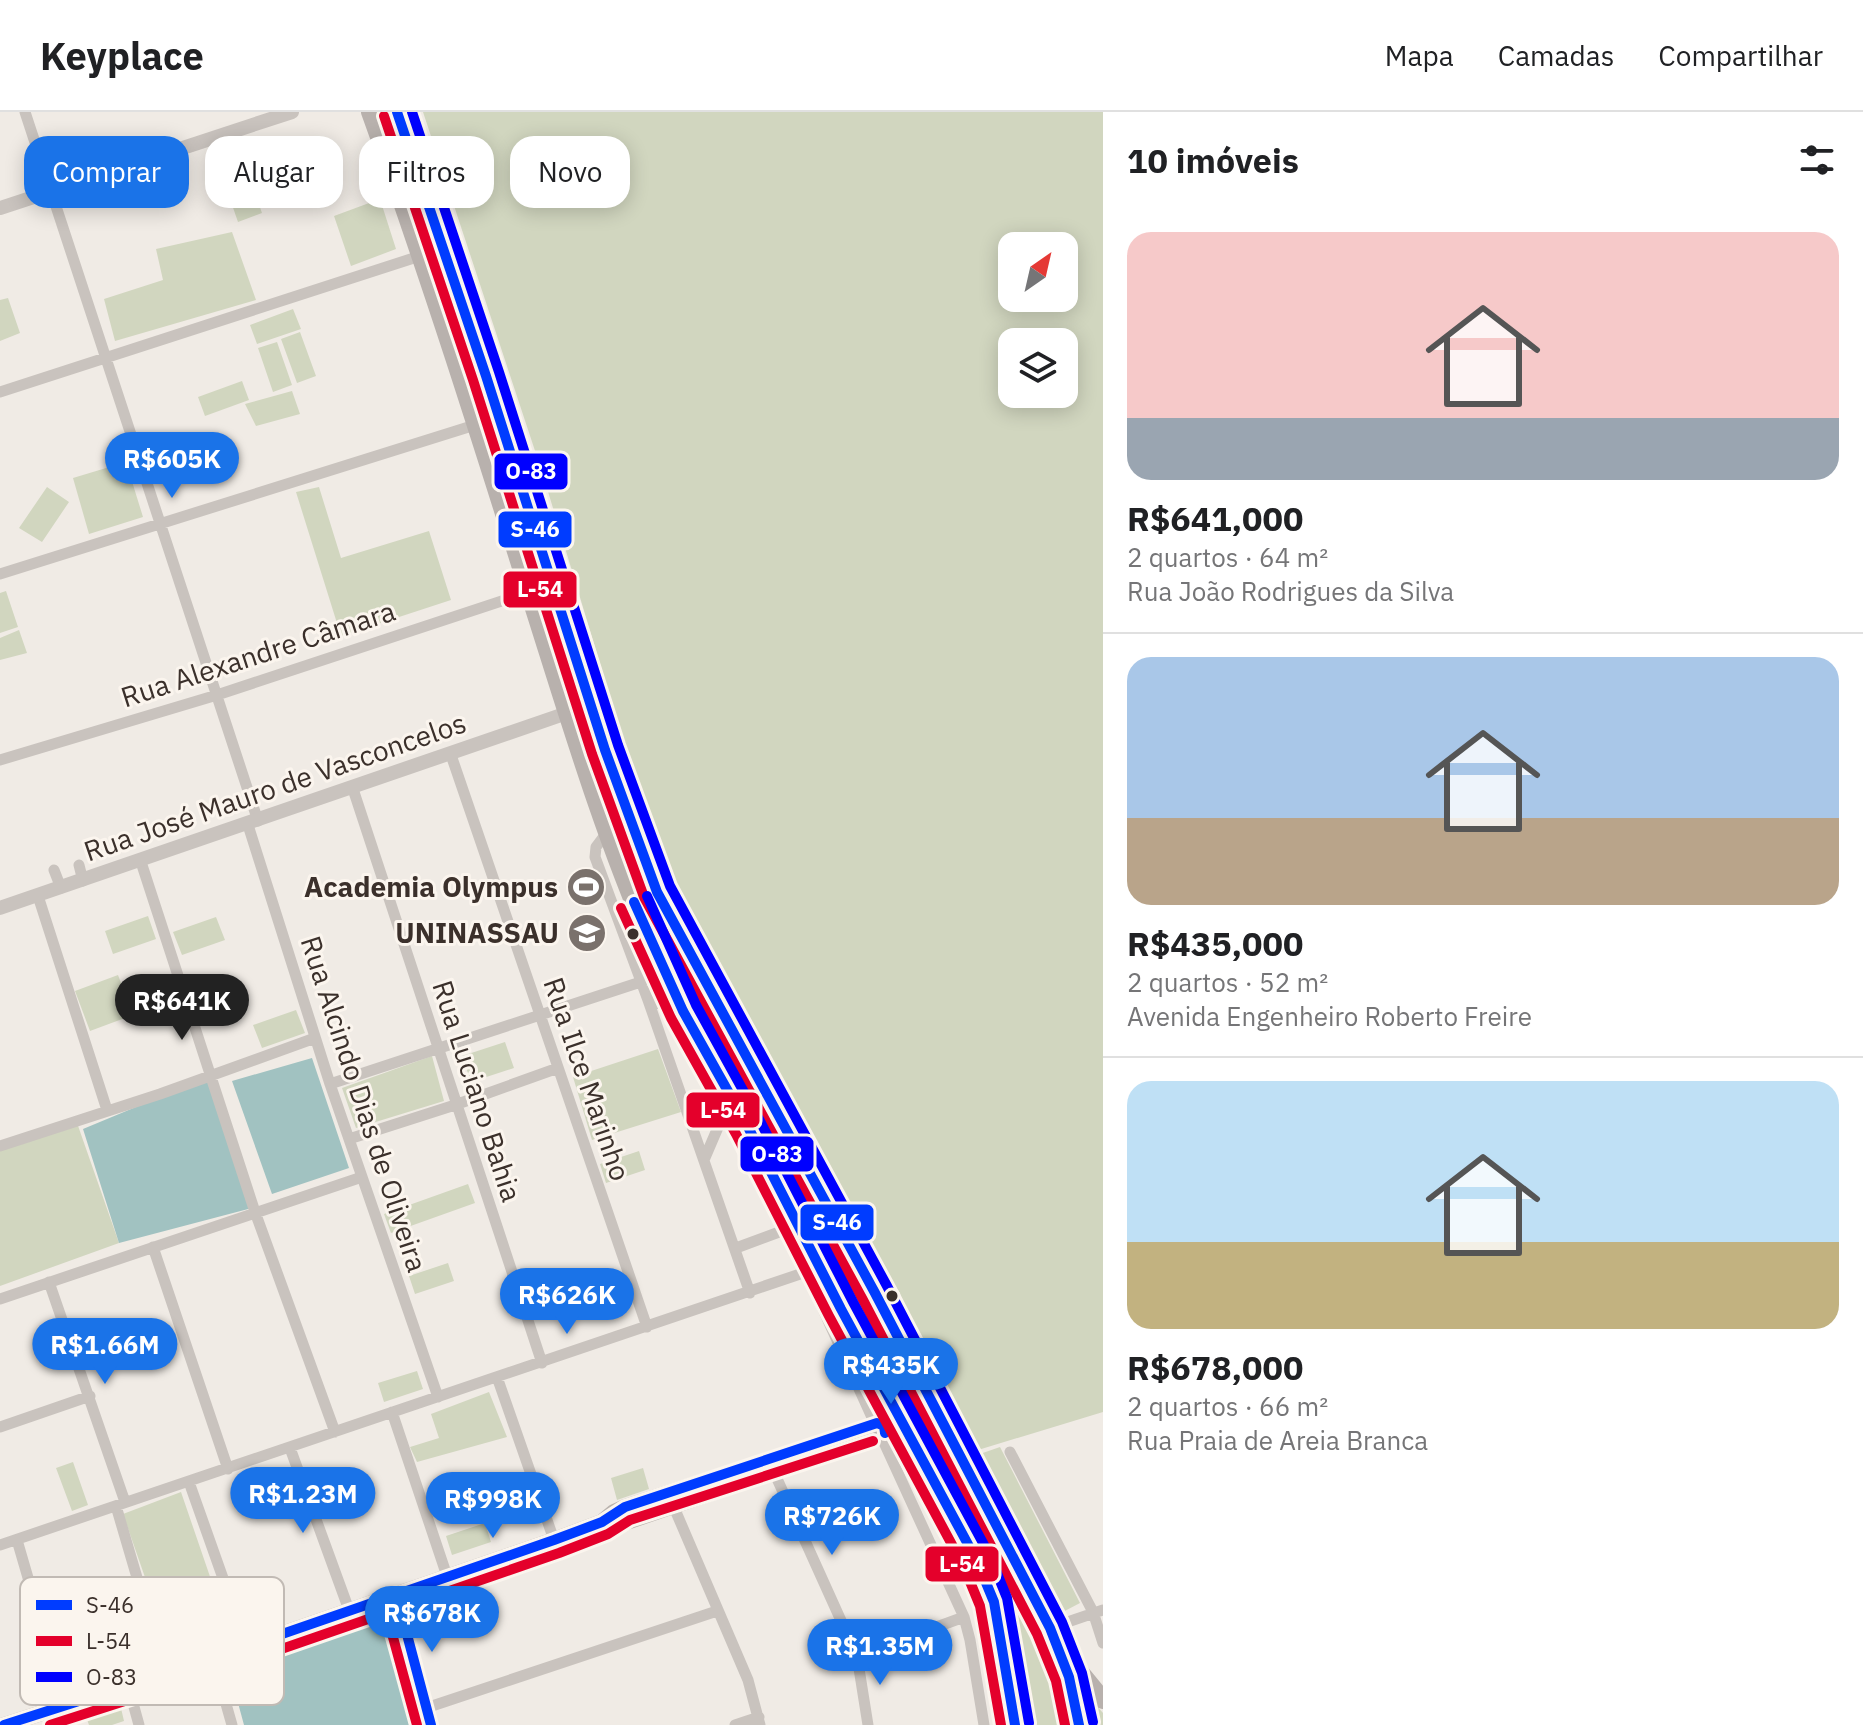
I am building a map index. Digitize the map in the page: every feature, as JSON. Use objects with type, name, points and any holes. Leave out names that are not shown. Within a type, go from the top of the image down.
[{"type":"main road","points":[[370,112],[420,256],[567,713],[642,922],[683,1011],[748,1127],[961,1530],[1008,1634],[1019,1677],[1026,1725]]},
{"type":"main road","points":[[397,112],[486,376],[605,750],[657,892],[765,1089],[1051,1631],[1069,1677],[1079,1725]]},
{"type":"main road","points":[[731,1098],[753,1098],[765,1089]]},
{"type":"main road","points":[[748,1127],[756,1120],[766,1119],[772,1124],[795,1167],[811,1176]]},
{"type":"main road","points":[[284,1633],[554,1540],[602,1522],[625,1507],[879,1431],[905,1428]]},
{"type":"main road","points":[[602,1522],[618,1525],[774,1472],[879,1431]]},
{"type":"main road","points":[[994,1602],[1015,1725]]},
{"type":"main road","points":[[1051,1631],[1081,1675],[1103,1700]]},
{"type":"main road","points":[[4,1725],[39,1719],[65,1705]]},
{"type":"street","name":"Rua Alcindo Dias de Oliveira","points":[[25,112],[33,136]]},
{"type":"street","points":[[189,145],[292,112]]},
{"type":"street","points":[[0,208],[24,200]]},
{"type":"street","name":"Rua Alcindo Dias de Oliveira","points":[[58,208],[217,695],[315,1038],[438,1397]]},
{"type":"street","points":[[0,392],[420,256]]},
{"type":"street","points":[[0,574],[475,425]]},
{"type":"street","name":"Rua Alexandre Câmara","points":[[0,760],[217,695],[529,592]]},
{"type":"street","name":"Rua José Mauro de Vasconcelos","points":[[0,908],[567,713]]},
{"type":"street","name":"Rua Ilce Marinho","points":[[451,755],[647,1327]]},
{"type":"street","name":"Rua Luciano Bahia","points":[[353,789],[542,1363]]},
{"type":"street","points":[[608,831],[596,847],[595,857],[750,1293]]},
{"type":"street","points":[[141,862],[255,1212],[335,1432]]},
{"type":"street","points":[[79,865],[83,881]]},
{"type":"street","points":[[54,870],[61,888]]},
{"type":"street","points":[[38,896],[107,1110]]},
{"type":"street","points":[[330,1084],[665,974]]},
{"type":"street","points":[[648,1000],[683,1011]]},
{"type":"street","points":[[0,1131],[2,1145],[315,1038]]},
{"type":"street","points":[[349,1139],[558,1068]]},
{"type":"street","points":[[704,1160],[731,1098]]},
{"type":"street","points":[[0,1299],[362,1177]]},
{"type":"street","points":[[736,1248],[800,1227],[806,1272],[964,1617],[984,1725]]},
{"type":"street","points":[[153,1247],[228,1469]]},
{"type":"street","points":[[0,1545],[806,1272]]},
{"type":"street","points":[[49,1282],[90,1396],[140,1577]]},
{"type":"street","points":[[497,1377],[554,1540]]},
{"type":"street","points":[[0,1427],[90,1396]]},
{"type":"street","points":[[392,1412],[447,1576]]},
{"type":"street","points":[[290,1448],[349,1610]]},
{"type":"street","points":[[1010,1452],[1098,1611],[1103,1643]]},
{"type":"street","points":[[774,1472],[857,1656],[868,1725]]},
{"type":"street","points":[[189,1482],[223,1577]]},
{"type":"street","points":[[673,1505],[748,1680],[760,1721],[735,1725]]},
{"type":"street","points":[[17,1540],[28,1577]]},
{"type":"street","points":[[396,1593],[431,1725]]},
{"type":"street","points":[[426,1708],[717,1611]]},
{"type":"street","points":[[1051,1631],[1098,1611]]},
{"type":"street","points":[[857,1656],[964,1617]]},
{"type":"street","points":[[134,1705],[139,1725]]},
{"type":"street","points":[[226,1705],[232,1725]]},
{"type":"green space","points":[[423,112],[1103,112],[1103,1412],[978,1450],[685,904],[640,796],[543,475],[455,208],[494,208],[494,136],[431,136]]},
{"type":"green space","points":[[359,207],[383,208],[396,249],[351,266],[334,216]]},
{"type":"green space","points":[[233,208],[260,208],[262,213],[238,222]]},
{"type":"green space","points":[[232,232],[256,300],[115,341],[104,299],[163,280],[156,249]]},
{"type":"green space","points":[[8,298],[20,333],[0,341],[0,300]]},
{"type":"green space","points":[[293,309],[301,329],[257,344],[250,325]]},
{"type":"green space","points":[[300,332],[316,376],[297,383],[281,339]]},
{"type":"green space","points":[[277,342],[292,385],[273,392],[258,348]]},
{"type":"green space","points":[[242,381],[249,400],[205,416],[198,397]]},
{"type":"green space","points":[[292,391],[300,414],[256,426],[245,404]]},
{"type":"green space","points":[[126,462],[143,517],[89,534],[73,478]]},
{"type":"green space","points":[[47,487],[69,502],[42,542],[19,528]]},
{"type":"green space","points":[[319,487],[341,558],[429,531],[451,600],[341,636],[296,492]]},
{"type":"green space","points":[[6,591],[18,627],[0,633],[0,593]]},
{"type":"green space","points":[[19,630],[27,653],[0,660],[0,638]]},
{"type":"green space","points":[[148,916],[156,939],[113,954],[105,931]]},
{"type":"green space","points":[[216,917],[225,940],[182,955],[173,932]]},
{"type":"green space","points":[[118,975],[133,1015],[90,1031],[75,991]]},
{"type":"green space","points":[[296,1010],[305,1033],[262,1048],[253,1025]]},
{"type":"green space","points":[[505,1042],[514,1068],[471,1082],[462,1056]]},
{"type":"green space","points":[[658,1049],[681,1112],[592,1140],[573,1077]]},
{"type":"green space","points":[[432,1056],[444,1101],[356,1128],[342,1088]]},
{"type":"green space","points":[[76,1120],[119,1243],[0,1286],[0,1146]]},
{"type":"green space","points":[[639,1151],[645,1170],[606,1183],[600,1164]]},
{"type":"green space","points":[[468,1184],[475,1203],[391,1233],[384,1214]]},
{"type":"green space","points":[[448,1263],[454,1281],[415,1294],[409,1276]]},
{"type":"green space","points":[[417,1371],[423,1389],[384,1402],[378,1383]]},
{"type":"green space","points":[[489,1392],[507,1437],[417,1462],[410,1447],[439,1438],[431,1414]]},
{"type":"green space","points":[[1000,1447],[1080,1603],[1059,1614],[977,1455]]},
{"type":"green space","points":[[73,1462],[88,1505],[72,1511],[56,1468]]},
{"type":"green space","points":[[351,1468],[357,1487],[318,1500],[311,1481]]},
{"type":"green space","points":[[643,1468],[649,1489],[617,1500],[611,1478]]},
{"type":"green space","points":[[181,1492],[210,1577],[145,1577],[123,1514]]},
{"type":"green space","points":[[485,1523],[491,1542],[452,1555],[446,1536]]},
{"type":"green space","points":[[1004,1564],[1051,1648],[1064,1684],[1073,1725],[1030,1725],[989,1570]]},
{"type":"green space","points":[[1079,1686],[1103,1713],[1103,1725],[1085,1725]]},
{"type":"green space","points":[[120,1705],[124,1721],[112,1725],[89,1725],[85,1714]]},
{"type":"water","points":[[312,1058],[349,1168],[272,1194],[232,1081]]},
{"type":"water","points":[[208,1077],[252,1208],[119,1243],[83,1129]]},
{"type":"water","points":[[388,1612],[419,1725],[244,1725],[239,1705],[284,1705],[284,1647]]},
{"type":"transit line","name":"S-46","points":[[397,112],[486,376],[605,750],[657,892],[875,1293],[1050,1628],[1069,1677],[1079,1725]]},
{"type":"transit line","name":"O-83","points":[[412,112],[618,745],[670,886],[887,1286],[1062,1622],[1082,1673],[1093,1722]]},
{"type":"transit line","name":"L-54","points":[[384,116],[473,380],[592,754],[644,897],[863,1300],[1037,1634],[1056,1681],[1065,1725]]},
{"type":"transit line","name":"O-83","points":[[647,896],[696,1005],[990,1556],[1007,1598],[1029,1723]]},
{"type":"transit line","name":"S-46","points":[[634,902],[683,1011],[748,1127],[841,1309],[977,1561],[994,1602],[1015,1725]]},
{"type":"transit line","name":"L-54","points":[[621,908],[671,1018],[736,1134],[829,1316],[964,1567],[980,1606],[1001,1725]]},
{"type":"transit line","name":"S-46","points":[[284,1633],[554,1540],[602,1522],[625,1507],[877,1423],[884,1426],[885,1433]]},
{"type":"transit line","name":"L-54","points":[[284,1648],[559,1553],[608,1534],[630,1520],[873,1441]]},
{"type":"transit line","name":"S-46","points":[[396,1593],[431,1725]]},
{"type":"transit line","name":"L-54","points":[[382,1597],[417,1725]]},
{"type":"transit line","name":"S-46","points":[[4,1725],[66,1705]]},
{"type":"transit line","name":"L-54","points":[[50,1725],[112,1705]]},
{"type":"place","name":"Academia Olympus","points":[[586,887]]},
{"type":"place","name":"UNINASSAU","points":[[587,933]]}]
